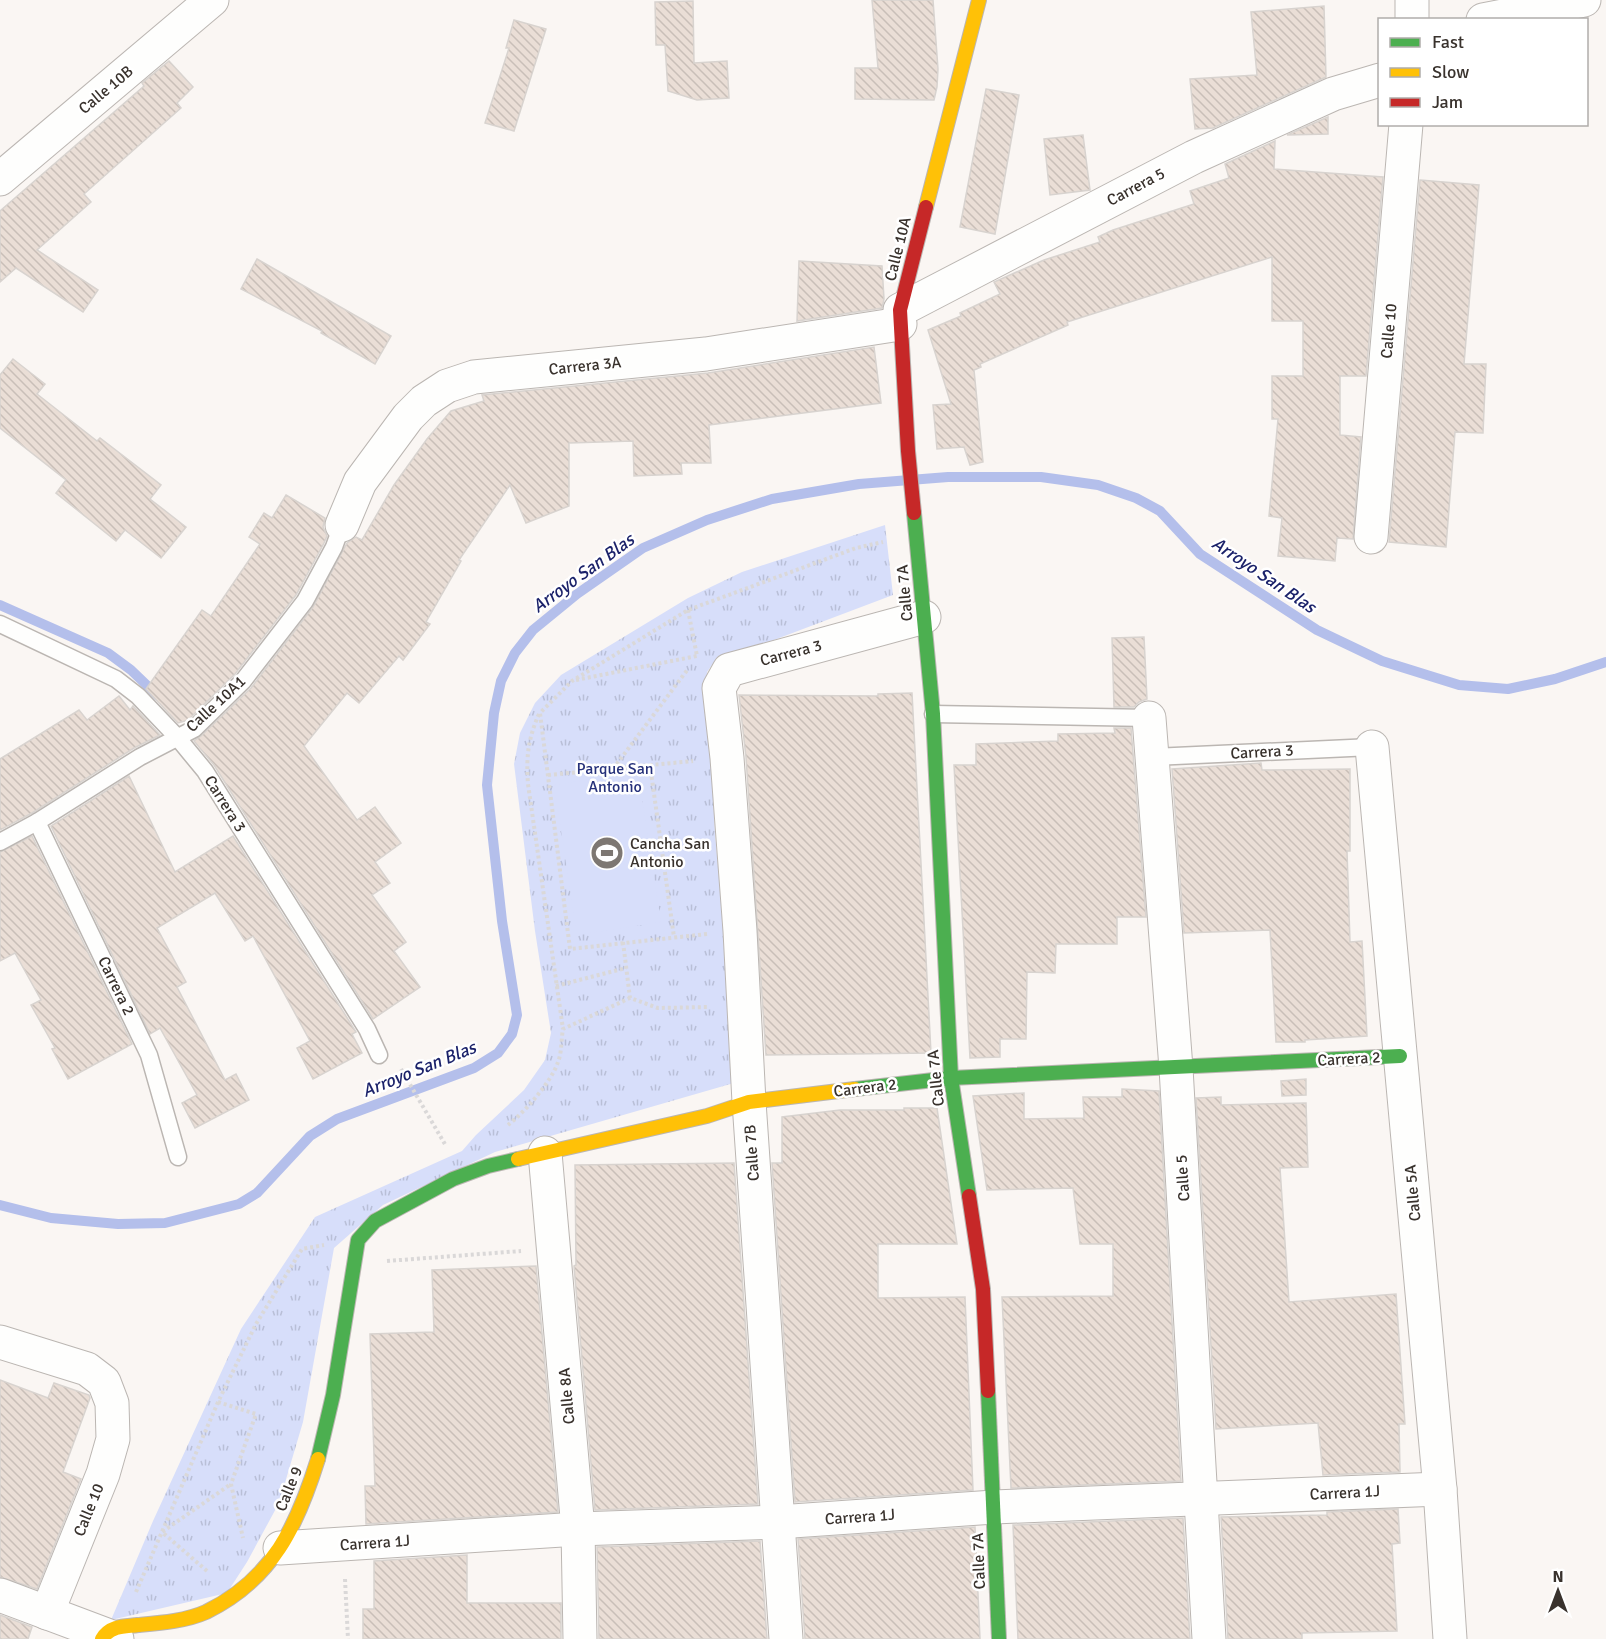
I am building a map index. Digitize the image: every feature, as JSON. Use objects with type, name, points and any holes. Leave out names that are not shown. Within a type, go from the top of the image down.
[{"type":"street","name":"Calle 10B","points":[[0,179],[212,0]]},
{"type":"street","name":"Calle 10A","points":[[914,513],[900,317],[979,0]]},
{"type":"street","points":[[1412,0],[1412,18]]},
{"type":"street","points":[[1493,18],[1584,0]]},
{"type":"street","name":"Carrera 5","points":[[900,317],[1194,157],[1333,94],[1378,81]]},
{"type":"street","name":"Calle 10","points":[[1371,537],[1406,126]]},
{"type":"street","name":"Carrera 3A","points":[[342,525],[360,483],[408,417],[424,401],[447,386],[474,377],[706,354],[900,317]]},
{"type":"street","name":"Calle 7A","points":[[914,513],[933,714],[951,1078],[983,1289],[999,1639]]},
{"type":"street","name":"Carrera 3","points":[[729,670],[924,617]]},
{"type":"street","name":"Calle 7B","points":[[729,670],[719,688],[727,758],[740,931],[749,1102],[786,1639]]},
{"type":"street","name":"Calle 5","points":[[1149,718],[1176,1068],[1209,1639]]},
{"type":"street","name":"Calle 5A","points":[[1372,747],[1440,1489],[1450,1639]]},
{"type":"street","name":"Carrera 2","points":[[358,1240],[375,1221],[453,1179],[488,1166],[707,1116],[749,1102],[951,1078],[1400,1056]]},
{"type":"street","name":"Calle 8A","points":[[546,1153],[578,1529],[580,1639]]},
{"type":"street","name":"Calle 9","points":[[108,1637],[115,1628],[204,1613],[235,1596],[272,1560],[304,1504],[328,1423],[352,1264],[358,1240]]},
{"type":"street","name":"Calle 10","points":[[0,1342],[87,1369],[104,1382],[112,1403],[113,1439],[103,1474],[47,1613]]},
{"type":"street","name":"Carrera 1J","points":[[272,1560],[343,1545],[578,1529],[778,1522],[994,1508],[1440,1489]]},
{"type":"street","points":[[0,1595],[108,1637]]},
{"type":"lane","name":"Calle 10A1","points":[[0,842],[37,822],[140,757],[194,729],[243,681],[305,601],[342,525]]},
{"type":"lane","name":"Carrera 3","points":[[0,624],[116,679],[138,696],[177,737],[205,771],[367,1029],[379,1055]]},
{"type":"lane","points":[[933,714],[1149,718]]},
{"type":"lane","name":"Carrera 3","points":[[1153,757],[1372,747]]},
{"type":"lane","name":"Carrera 2","points":[[37,822],[149,1054],[178,1157]]},
{"type":"path","points":[[563,1029],[526,759],[532,731],[540,713],[572,681],[688,610],[856,548],[916,535]]},
{"type":"path","points":[[572,681],[697,656]]},
{"type":"path","points":[[540,713],[570,949],[740,931]]},
{"type":"path","points":[[548,775],[727,758]]},
{"type":"path","points":[[650,765],[674,937]]},
{"type":"path","points":[[623,942],[630,998],[658,1008],[744,1006]]},
{"type":"path","points":[[556,986],[626,968]]},
{"type":"path","points":[[398,1063],[444,1143]]},
{"type":"path","points":[[352,1264],[554,1248]]},
{"type":"path","points":[[218,1402],[256,1414],[231,1484],[244,1544],[272,1560]]},
{"type":"path","points":[[214,1578],[162,1532],[231,1484]]},
{"type":"path","points":[[343,1545],[348,1639]]},
{"type":"green space","name":"Parque San Antonio","points":[[885,525],[893,595],[766,643],[717,658],[707,672],[715,834],[729,986],[734,1083],[495,1152],[383,1205],[334,1248],[303,1422],[279,1503],[247,1562],[227,1593],[111,1620],[153,1521],[241,1329],[315,1217],[462,1151],[524,1090],[545,1060],[551,1033],[535,931],[514,764],[520,733],[535,703],[561,675],[688,598],[742,572]]},
{"type":"green space","name":"Cancha San Antonio","points":[[638,772],[661,922],[577,935],[554,785]]},
{"type":"building","points":[[872,0],[933,0],[938,69],[934,100],[855,99],[855,68],[878,68]]},
{"type":"building","points":[[693,1],[694,63],[727,61],[729,98],[697,100],[668,91],[665,45],[656,45],[655,2]]},
{"type":"building","points":[[1324,6],[1326,77],[1213,128],[1195,129],[1190,79],[1257,75],[1251,12]]},
{"type":"building","points":[[514,20],[546,29],[514,131],[485,123],[509,48],[506,48]]},
{"type":"building","points":[[169,61],[193,87],[177,103],[181,108],[84,194],[91,202],[37,250],[98,290],[83,312],[16,268],[0,282],[0,211],[144,86],[142,83]]},
{"type":"building","points":[[986,89],[1019,95],[995,234],[960,227]]},
{"type":"building","points":[[1328,117],[1328,134],[1287,135]]},
{"type":"building","points":[[1083,135],[1090,190],[1050,195],[1044,139]]},
{"type":"building","points":[[1275,141],[1274,169],[1383,177],[1366,376],[1340,376],[1340,435],[1361,437],[1353,539],[1337,538],[1335,561],[1278,556],[1282,518],[1269,516],[1278,419],[1272,419],[1272,376],[1303,376],[1303,321],[1272,321],[1272,257],[1067,322],[1068,325],[980,364],[981,367],[974,370],[983,462],[970,465],[964,447],[937,449],[933,405],[951,404],[928,330],[961,316],[960,313],[1000,294],[994,282],[1044,260],[1100,242],[1098,237],[1113,230],[1194,204],[1190,191],[1229,178],[1225,164]]},
{"type":"building","points":[[1420,180],[1479,185],[1464,364],[1486,364],[1483,433],[1455,432],[1446,547],[1389,542]]},
{"type":"building","points":[[257,259],[391,336],[375,364],[321,333],[322,331],[241,289]]},
{"type":"building","points":[[799,261],[882,266],[884,299],[882,308],[797,321]]},
{"type":"building","points":[[874,347],[881,403],[709,425],[711,463],[681,463],[682,474],[634,476],[633,441],[569,443],[569,506],[526,523],[510,485],[459,560],[461,561],[426,622],[430,624],[403,660],[399,656],[359,703],[347,693],[304,746],[357,820],[375,807],[401,843],[375,862],[390,883],[372,895],[406,942],[394,951],[420,987],[373,1019],[214,765],[194,741],[251,688],[313,607],[347,543],[356,537],[362,540],[394,485],[427,439],[451,411],[484,401],[482,395],[708,373]]},
{"type":"building","points":[[13,359],[45,384],[37,394],[97,441],[100,438],[161,485],[150,499],[186,527],[161,558],[125,530],[116,541],[56,493],[66,480],[0,428],[0,375]]},
{"type":"building","points":[[286,495],[325,518],[323,527],[327,536],[324,543],[296,595],[235,674],[188,720],[178,723],[146,689],[202,610],[211,616],[260,544],[249,537],[264,513],[272,518]]},
{"type":"building","points":[[1144,637],[1147,699],[1134,707],[1114,707],[1112,638]]},
{"type":"building","points":[[912,693],[931,1053],[766,1055],[746,757],[739,695],[878,696],[878,694]]},
{"type":"building","points":[[119,696],[130,710],[133,706],[160,735],[134,748],[32,813],[0,830],[0,759],[79,710],[87,720]]},
{"type":"building","points":[[1114,728],[1131,728],[1146,917],[1117,917],[1117,944],[1056,944],[1055,973],[1027,972],[1026,1039],[1000,1039],[1000,1057],[970,1058],[954,765],[976,765],[976,744],[1058,741],[1058,734],[1115,733]]},
{"type":"building","points":[[1261,763],[1262,770],[1350,769],[1350,851],[1347,851],[1350,942],[1362,941],[1367,1036],[1305,1040],[1305,1042],[1276,1042],[1270,930],[1184,933],[1172,769]]},
{"type":"building","points":[[129,776],[175,872],[233,836],[356,1032],[352,1034],[362,1053],[313,1079],[297,1048],[310,1041],[253,936],[245,941],[215,893],[157,928],[186,982],[177,987],[225,1080],[236,1074],[249,1100],[195,1128],[182,1103],[197,1095],[160,1028],[150,1034],[51,826]]},
{"type":"building","points":[[32,836],[132,1044],[68,1079],[52,1049],[55,1048],[31,1005],[41,1000],[15,953],[0,961],[0,852]]},
{"type":"building","points":[[1306,1079],[1306,1095],[1282,1096],[1281,1081]]},
{"type":"building","points":[[1122,1089],[1159,1091],[1181,1481],[1011,1488],[1002,1297],[1113,1296],[1113,1244],[1080,1244],[1073,1188],[987,1190],[973,1096],[1024,1093],[1024,1119],[1084,1118],[1083,1097],[1122,1097]]},
{"type":"building","points":[[1221,1097],[1221,1105],[1306,1103],[1308,1167],[1280,1168],[1289,1302],[1396,1294],[1405,1424],[1399,1424],[1400,1472],[1323,1475],[1318,1423],[1216,1429],[1196,1098]]},
{"type":"building","points":[[904,1108],[937,1108],[957,1244],[878,1244],[878,1298],[965,1297],[973,1490],[795,1502],[772,1163],[782,1163],[782,1117],[840,1110],[904,1110]]},
{"type":"building","points":[[734,1163],[758,1504],[595,1510],[574,1266],[576,1265],[575,1165]]},
{"type":"building","points":[[536,1266],[558,1512],[366,1524],[365,1486],[375,1486],[370,1334],[434,1332],[432,1270]]},
{"type":"building","points":[[0,1380],[48,1398],[54,1383],[89,1395],[90,1398],[63,1472],[81,1479],[37,1589],[0,1577]]},
{"type":"building","points":[[1398,1509],[1400,1543],[1392,1544],[1397,1631],[1302,1633],[1302,1639],[1228,1639],[1221,1517],[1327,1515],[1327,1512]]},
{"type":"building","points":[[1183,1518],[1190,1639],[1018,1639],[1013,1525]]},
{"type":"building","points":[[975,1527],[980,1639],[805,1639],[798,1539]]},
{"type":"building","points":[[760,1541],[767,1639],[599,1639],[597,1547]]},
{"type":"building","points":[[467,1555],[467,1603],[561,1603],[561,1639],[363,1639],[363,1609],[374,1609],[374,1561]]},
{"type":"building","points":[[0,1615],[32,1627],[28,1639],[0,1639]]},
{"type":"waterway","name":"Arroyo San Blas","points":[[0,1205],[51,1218],[118,1224],[165,1223],[239,1204],[257,1193],[310,1136],[337,1119],[474,1068],[498,1053],[512,1034],[517,1015],[502,921],[487,785],[494,713],[501,681],[515,653],[533,630],[577,594],[643,548],[707,520],[772,499],[859,484],[948,477],[1041,477],[1098,485],[1136,498],[1160,511],[1200,554],[1317,630],[1382,661],[1459,685],[1508,689],[1555,679],[1606,662]]},
{"type":"waterway","points":[[0,605],[108,653],[131,670],[158,696]]},
{"type":"traffic: fast","points":[[914,513],[933,714],[951,1078],[969,1196]]},
{"type":"traffic: fast","points":[[855,1089],[951,1078],[1400,1056]]},
{"type":"traffic: fast","points":[[318,1459],[333,1395],[358,1240],[375,1221],[453,1179],[488,1166],[518,1159]]},
{"type":"traffic: fast","points":[[988,1391],[999,1639]]},
{"type":"traffic: slow","points":[[926,207],[979,0]]},
{"type":"traffic: slow","points":[[518,1159],[707,1116],[749,1102],[855,1089]]},
{"type":"traffic: slow","points":[[102,1639],[108,1632],[124,1626],[190,1618],[229,1599],[249,1584],[265,1567],[291,1528],[318,1459]]},
{"type":"traffic: jam","points":[[914,513],[900,310],[926,207]]},
{"type":"traffic: jam","points":[[969,1196],[983,1289],[988,1391]]},
{"type":"place","name":"Cancha San Antonio","points":[[607,853]]}]
